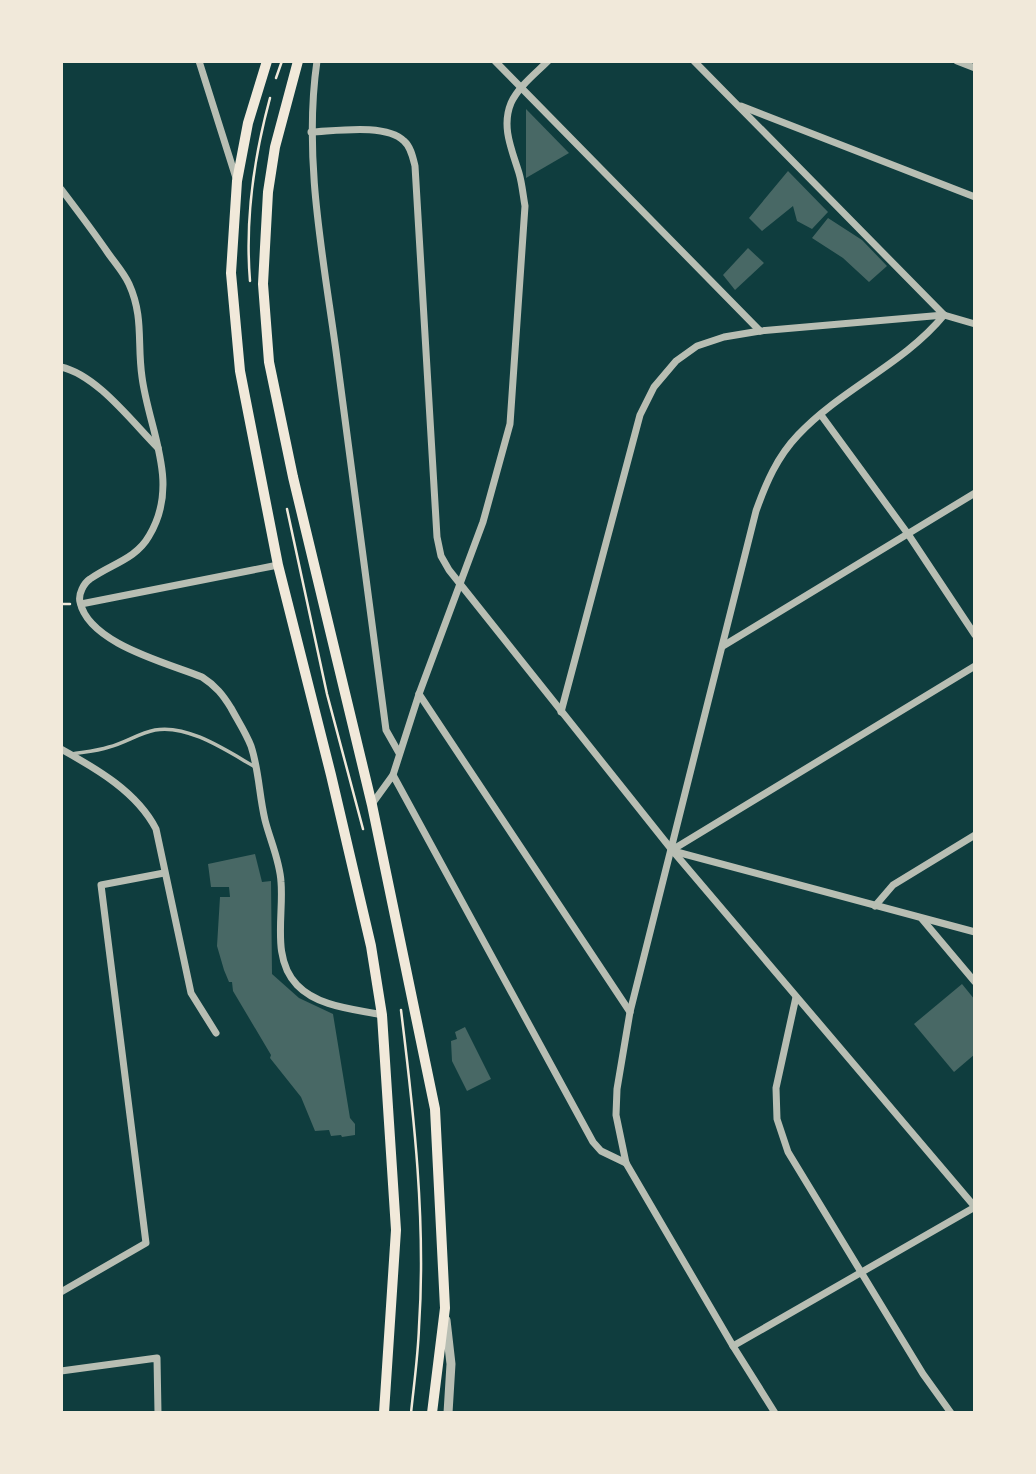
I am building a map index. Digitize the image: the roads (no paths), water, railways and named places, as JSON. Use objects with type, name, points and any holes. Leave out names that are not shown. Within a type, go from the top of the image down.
[{"type":"main road","points":[[267,61],[248,123],[237,181],[231,274],[240,372],[278,565],[368,933],[382,1015],[396,1230],[384,1413]]},
{"type":"main road","points":[[298,61],[275,147],[268,192],[263,284],[269,362],[293,477],[372,805],[435,1109],[445,1308],[432,1413]]},
{"type":"street","points":[[199,61],[237,181]]},
{"type":"street","points":[[317,61],[311,102],[318,225],[386,730],[399,753]]},
{"type":"street","points":[[495,61],[760,331]]},
{"type":"street","points":[[372,805],[393,775],[419,694],[483,522],[510,424],[525,206],[520,176],[508,142],[507,124],[511,103],[548,61]]},
{"type":"street","points":[[694,61],[944,315]]},
{"type":"street","points":[[957,61],[975,68]]},
{"type":"street","points":[[737,104],[975,197]]},
{"type":"street","points":[[312,132],[380,130],[394,133],[405,142],[412,153],[415,166],[437,537],[441,556],[460,584],[672,850],[975,1207],[863,1274],[733,1346]]},
{"type":"street","points":[[61,189],[127,279],[135,296],[140,321],[143,387],[161,451],[162,500],[149,536],[131,556],[89,580],[80,594],[80,604],[91,621],[111,639],[214,684],[242,726],[257,768],[263,811],[281,879],[281,941],[285,966],[290,976],[304,992],[313,997],[382,1015]]},
{"type":"street","points":[[775,1413],[626,1163],[616,1115],[617,1089],[630,1012],[755,511],[767,480],[798,435],[929,333],[944,315]]},
{"type":"street","points":[[561,712],[640,415],[654,387],[676,362],[697,346],[724,337],[760,331],[944,315],[975,324]]},
{"type":"street","points":[[61,367],[73,370],[92,383],[161,451]]},
{"type":"street","points":[[821,415],[908,534],[975,635]]},
{"type":"street","points":[[723,646],[975,493]]},
{"type":"street","points":[[80,604],[278,565]]},
{"type":"street","points":[[672,850],[975,666]]},
{"type":"street","points":[[419,694],[630,1012]]},
{"type":"street","points":[[61,749],[116,784],[141,806],[156,830],[191,993],[216,1033]]},
{"type":"street","points":[[393,775],[593,1142],[601,1151],[626,1163]]},
{"type":"street","points":[[875,906],[893,885],[975,835]]},
{"type":"street","points":[[672,850],[975,932]]},
{"type":"street","points":[[61,1292],[146,1243],[101,885],[164,873]]},
{"type":"street","points":[[921,918],[975,982]]},
{"type":"street","points":[[796,997],[776,1088],[777,1119],[788,1152],[923,1374],[951,1413]]},
{"type":"street","points":[[445,1308],[451,1364],[448,1413]]},
{"type":"street","points":[[61,1371],[158,1358],[158,1413]]},
{"type":"lane","points":[[71,754],[110,747],[156,729],[200,738],[257,768]]}]
